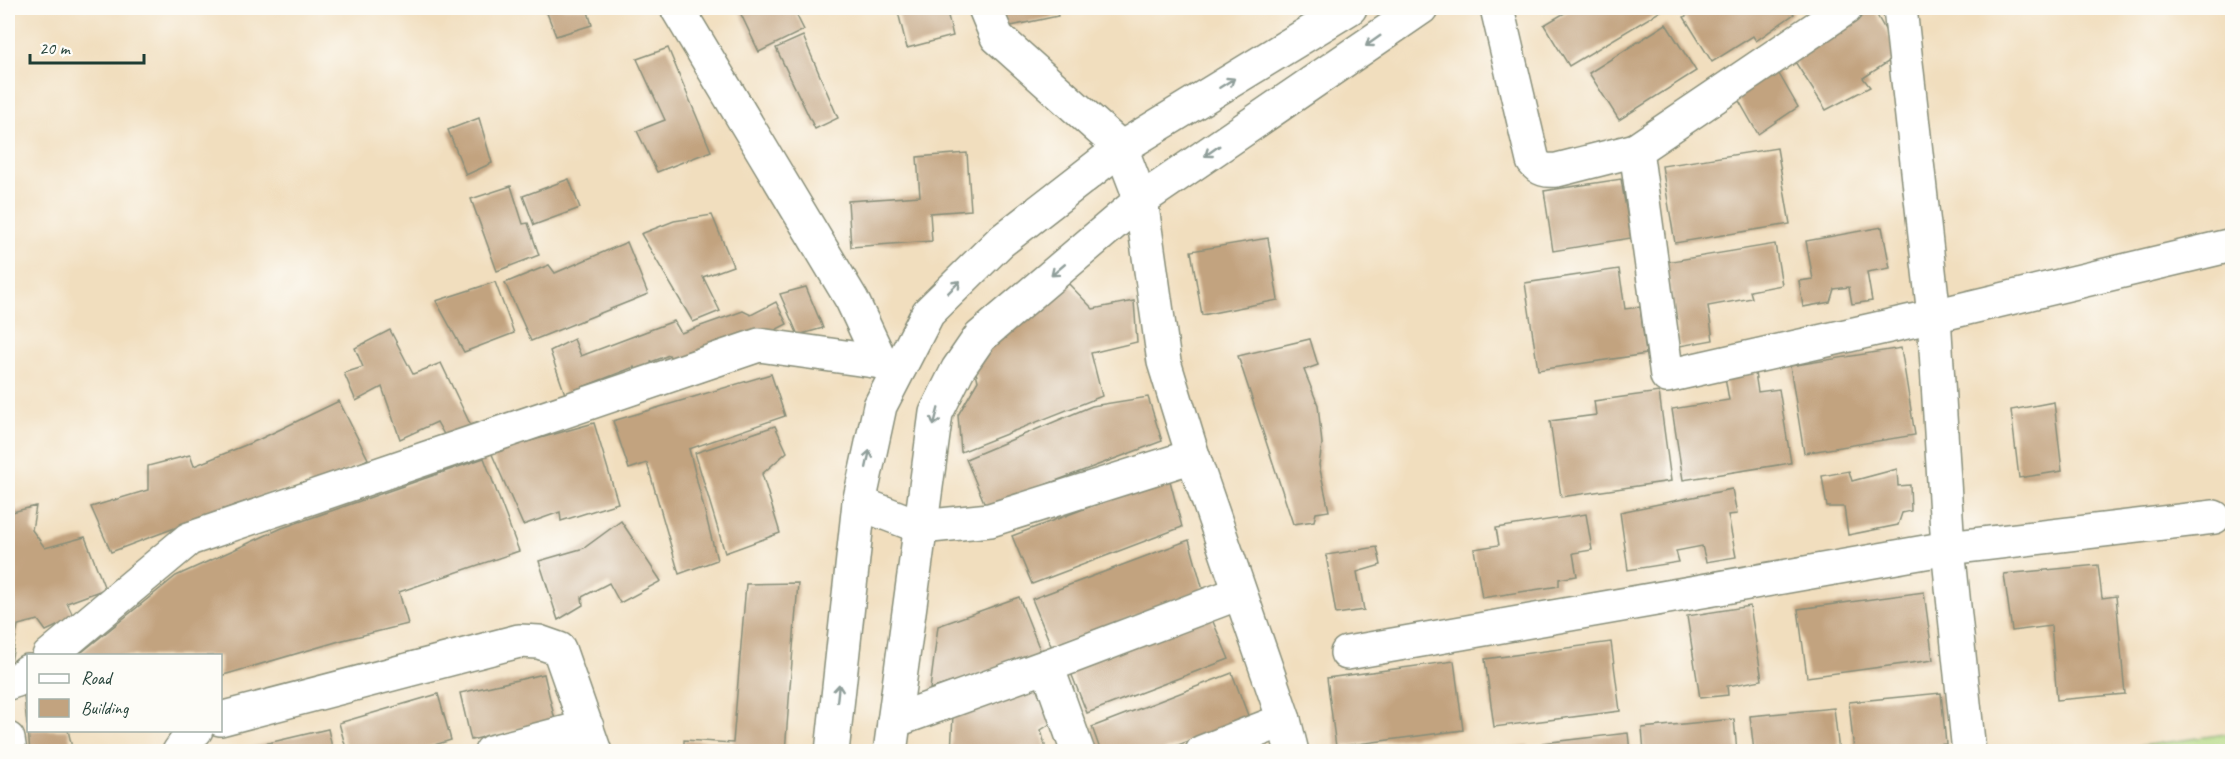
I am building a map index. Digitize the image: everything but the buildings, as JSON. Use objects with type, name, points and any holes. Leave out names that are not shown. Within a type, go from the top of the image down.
[{"type":"street","points":[[677,8],[890,364]]},
{"type":"street","points":[[986,8],[997,37],[1121,148],[1141,200],[1164,362],[1193,456],[1284,720],[1292,752]]},
{"type":"street","points":[[832,752],[859,503],[890,364],[928,313],[992,250],[1121,148],[1350,8]]},
{"type":"street","points":[[892,736],[936,414],[963,361],[980,337],[1141,200],[1421,8]]},
{"type":"street","points":[[1497,8],[1533,161],[1546,171],[1636,150],[1846,8]]},
{"type":"street","points":[[1900,8],[1934,316],[1948,548],[1969,752]]},
{"type":"street","points":[[1636,150],[1667,376],[1934,316],[2232,245]]},
{"type":"street","points":[[51,654],[189,539],[759,345],[890,364]]},
{"type":"street","points":[[859,503],[921,527],[990,520],[1193,456]]},
{"type":"street","points":[[1347,653],[1948,548],[2214,517]]},
{"type":"street","points":[[892,736],[1047,666],[1239,593]]},
{"type":"street","points":[[222,718],[519,642],[539,642],[559,649],[591,739],[491,752]]},
{"type":"street","points":[[1047,666],[1078,752]]},
{"type":"street","points":[[8,683],[17,680],[27,672]]},
{"type":"street","points":[[1202,752],[1284,720]]},
{"type":"street","points":[[179,752],[193,732]]},
{"type":"street","points":[[8,739],[10,752]]},
{"type":"green space","points":[[2232,733],[2232,751],[2106,751]]}]
